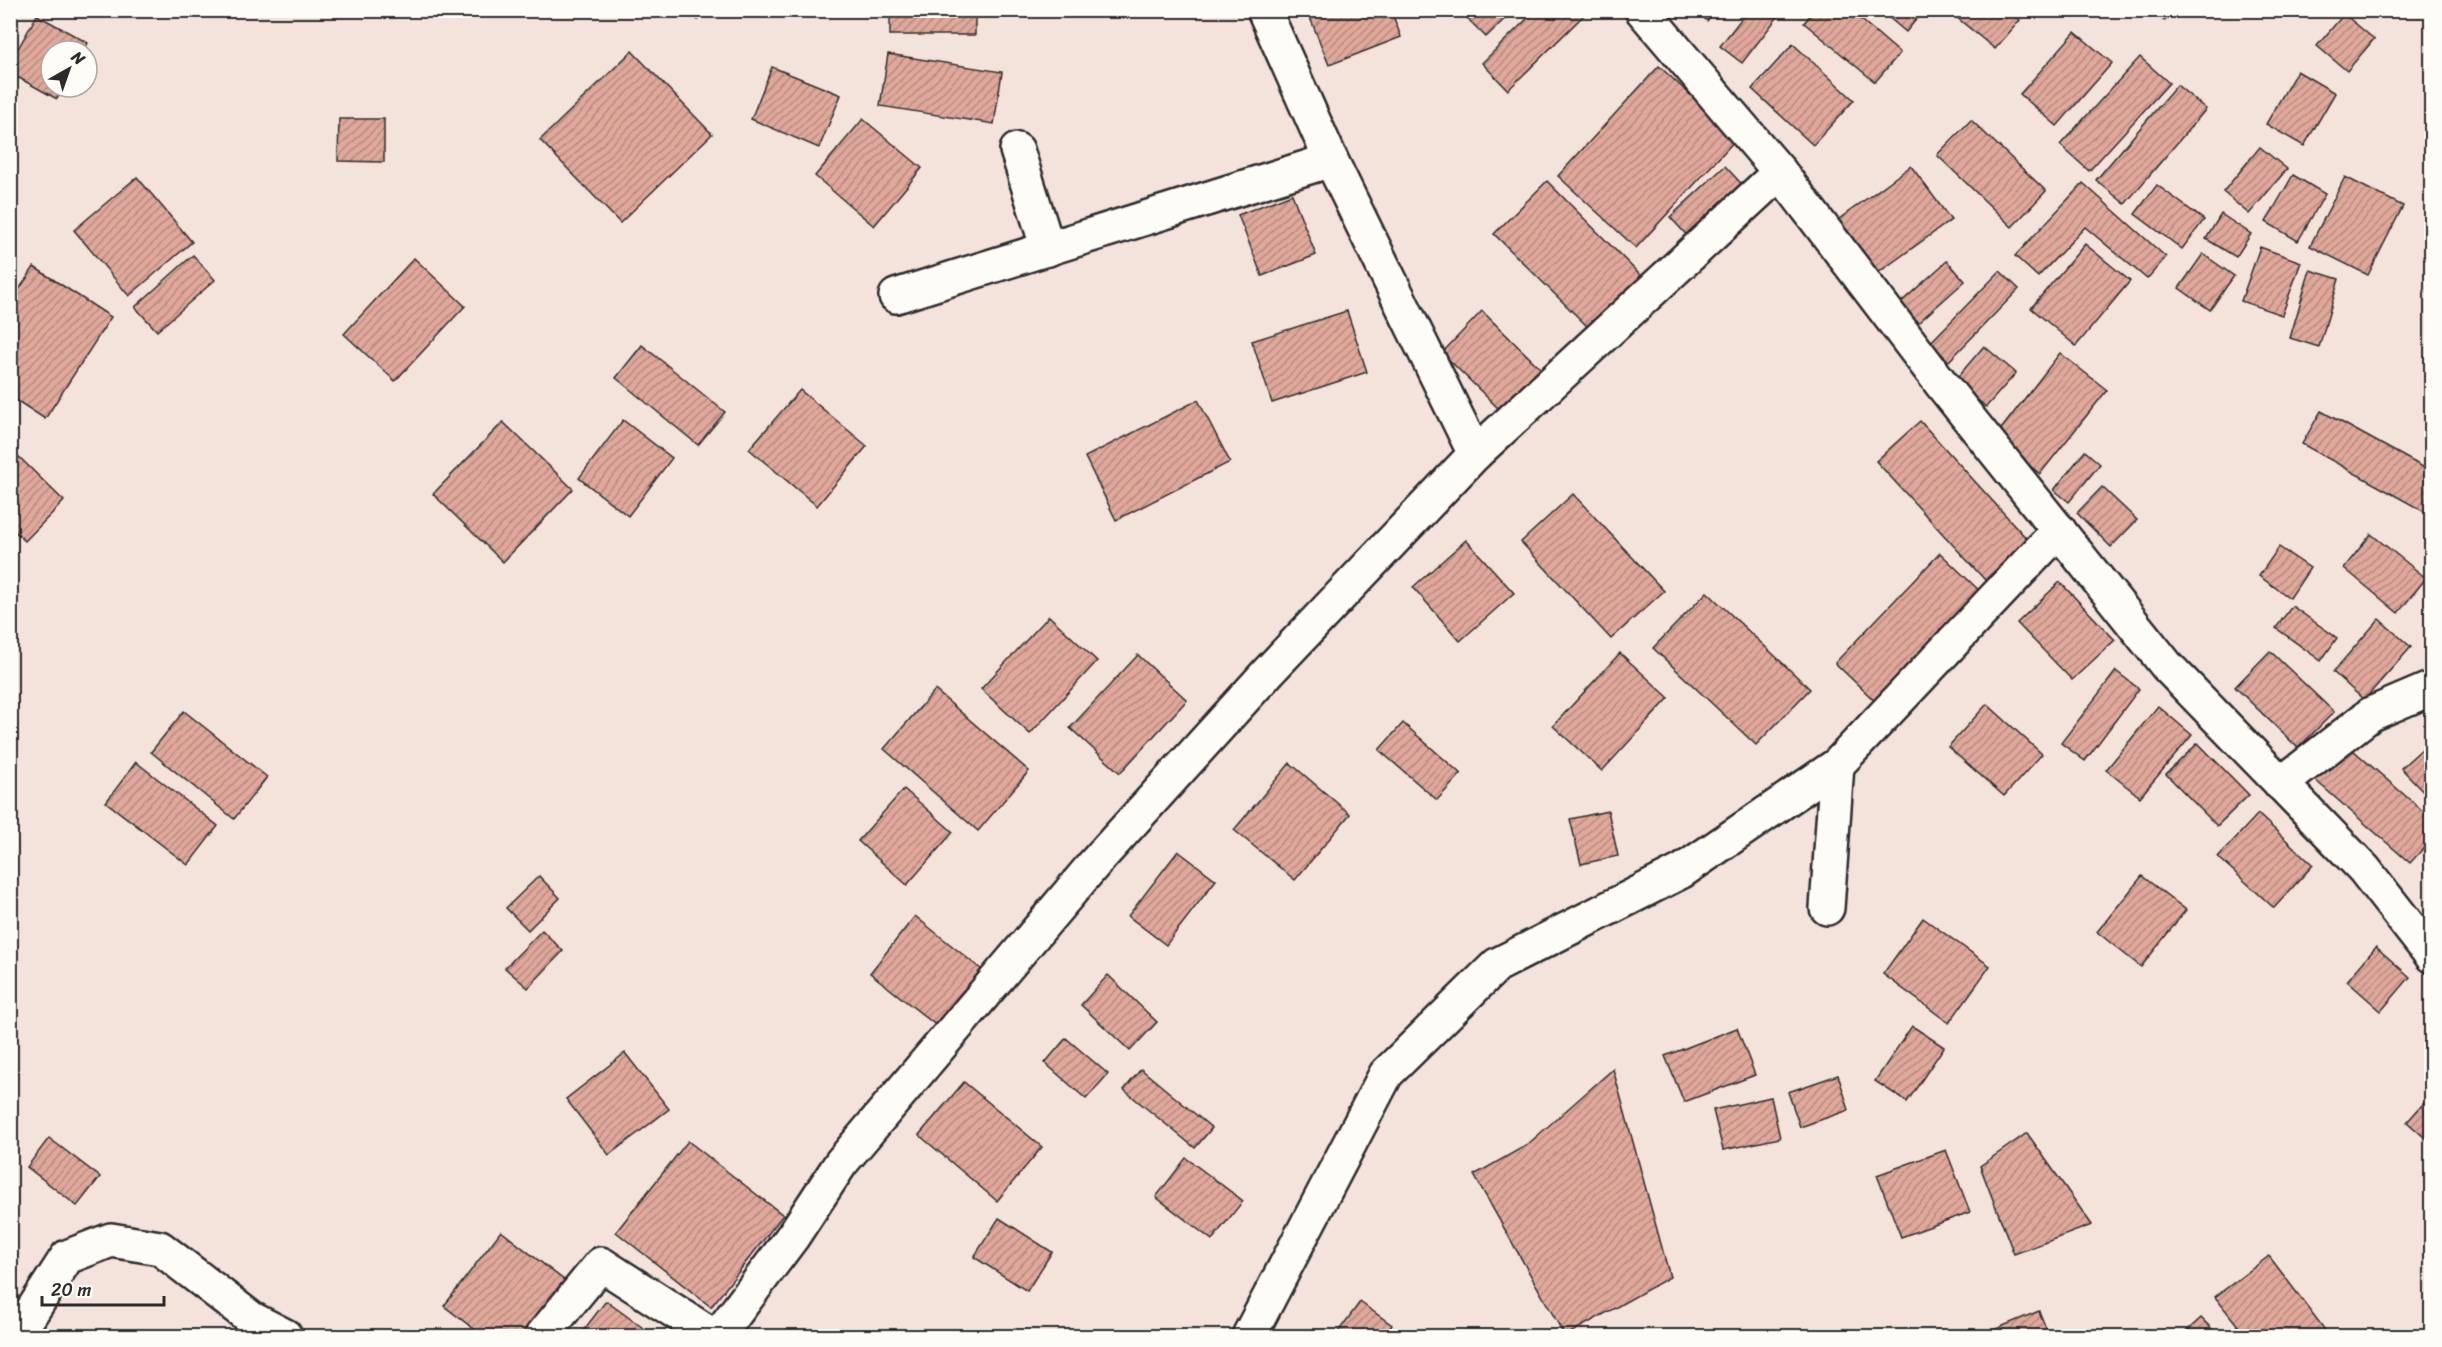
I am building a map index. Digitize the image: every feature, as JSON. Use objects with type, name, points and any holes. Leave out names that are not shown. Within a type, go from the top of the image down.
[{"type":"street","points":[[1264,10],[1331,160],[1475,454]]},
{"type":"street","points":[[1642,10],[1779,172],[1943,386],[2167,666],[2364,869],[2432,956]]},
{"type":"street","points":[[1017,150],[1048,249]]},
{"type":"street","points":[[896,296],[1331,160]]},
{"type":"street","points":[[718,1336],[793,1236],[841,1163],[1094,864],[1269,671],[1475,454],[1779,172]]},
{"type":"street","points":[[1250,1336],[1386,1074],[1497,965],[1682,871],[1837,765],[2059,530]]},
{"type":"street","points":[[2281,784],[2371,714],[2432,688]]},
{"type":"street","points":[[1827,908],[1837,765]]},
{"type":"street","points":[[16,1336],[67,1257],[111,1240],[160,1248],[252,1319],[285,1336]]},
{"type":"street","points":[[542,1336],[601,1264],[713,1336]]},
{"type":"building","points":[[683,10],[704,10],[698,20]]},
{"type":"building","points":[[890,10],[975,10],[975,35],[890,35]]},
{"type":"building","points":[[1307,10],[1391,10],[1401,37],[1329,65]]},
{"type":"building","points":[[1459,10],[1514,10],[1486,37]]},
{"type":"building","points":[[1536,10],[1589,10],[1508,90],[1482,63]]},
{"type":"building","points":[[1696,10],[1716,10],[1707,21]]},
{"type":"building","points":[[1748,10],[1783,10],[1742,63],[1720,46]]},
{"type":"building","points":[[1814,10],[1850,10],[1900,53],[1875,82],[1804,23]]},
{"type":"building","points":[[1880,10],[1924,10],[1906,32]]},
{"type":"building","points":[[1959,10],[2009,10],[2020,20],[1995,49],[1955,16]]},
{"type":"building","points":[[2153,10],[2174,10],[2164,21]]},
{"type":"building","points":[[2344,14],[2374,39],[2347,71],[2317,46]]},
{"type":"building","points":[[37,15],[81,39],[39,39],[39,89],[10,73],[10,63]]},
{"type":"building","points":[[2075,32],[2112,63],[2057,126],[2020,94]]},
{"type":"building","points":[[1793,44],[1854,100],[1813,145],[1752,89]]},
{"type":"building","points":[[632,51],[712,134],[620,223],[540,140]]},
{"type":"building","points":[[888,54],[1002,72],[994,124],[880,106]]},
{"type":"building","points":[[2140,57],[2169,83],[2089,171],[2060,145]]},
{"type":"building","points":[[1659,66],[1737,138],[1636,248],[1558,176]]},
{"type":"building","points":[[772,67],[841,95],[819,148],[751,119]]},
{"type":"building","points":[[2297,71],[2335,93],[2304,146],[2266,124]]},
{"type":"building","points":[[2177,85],[2206,109],[2125,204],[2096,180]]},
{"type":"building","points":[[339,119],[384,119],[384,162],[338,161]]},
{"type":"building","points":[[863,119],[922,168],[874,226],[815,176]]},
{"type":"building","points":[[1971,120],[2046,191],[2012,227],[1937,155]]},
{"type":"building","points":[[2260,147],[2287,169],[2249,214],[2223,192]]},
{"type":"building","points":[[1725,166],[1748,191],[1693,242],[1670,217]]},
{"type":"building","points":[[1911,166],[1951,220],[1871,278],[1831,225]]},
{"type":"building","points":[[2293,175],[2325,194],[2298,241],[2266,222]]},
{"type":"building","points":[[137,177],[192,242],[129,296],[74,230]]},
{"type":"building","points":[[2345,177],[2403,206],[2368,275],[2310,246]]},
{"type":"building","points":[[1547,181],[1643,278],[1591,330],[1494,234]]},
{"type":"building","points":[[2083,183],[2166,257],[2147,279],[2085,227],[2038,277],[2015,256]]},
{"type":"building","points":[[2157,185],[2204,220],[2182,249],[2135,214]]},
{"type":"building","points":[[1292,194],[1316,255],[1262,276],[1238,215]]},
{"type":"building","points":[[2221,214],[2251,234],[2236,257],[2206,239]]},
{"type":"building","points":[[2085,244],[2130,281],[2076,346],[2031,308]]},
{"type":"building","points":[[2260,247],[2301,262],[2282,315],[2241,301]]},
{"type":"building","points":[[2203,254],[2234,276],[2210,310],[2179,288]]},
{"type":"building","points":[[193,255],[215,280],[157,331],[135,307]]},
{"type":"building","points":[[414,258],[465,306],[395,381],[344,334]]},
{"type":"building","points":[[1947,261],[1965,281],[1918,323],[1900,303]]},
{"type":"building","points":[[34,267],[111,317],[45,419],[10,396],[10,303]]},
{"type":"building","points":[[2310,270],[2339,279],[2319,347],[2290,338]]},
{"type":"building","points":[[2000,271],[2019,289],[1949,361],[1930,343]]},
{"type":"building","points":[[1347,311],[1367,372],[1272,403],[1252,341]]},
{"type":"building","points":[[1482,311],[1543,371],[1502,412],[1442,353]]},
{"type":"building","points":[[642,345],[725,412],[698,445],[616,378]]},
{"type":"building","points":[[1984,346],[2016,373],[1986,407],[1955,380]]},
{"type":"building","points":[[2060,353],[2107,390],[2040,474],[1995,437]]},
{"type":"building","points":[[800,390],[867,446],[817,506],[749,449]]},
{"type":"building","points":[[1198,400],[1230,462],[1116,520],[1085,457]]},
{"type":"building","points":[[2321,411],[2432,472],[2432,516],[2302,444]]},
{"type":"building","points":[[623,420],[672,458],[628,516],[579,478]]},
{"type":"building","points":[[1920,421],[2028,540],[1985,580],[1876,461]]},
{"type":"building","points":[[503,422],[573,489],[503,562],[433,494]]},
{"type":"building","points":[[10,448],[64,501],[25,541],[10,527]]},
{"type":"building","points":[[2085,451],[2100,464],[2069,502],[2054,490]]},
{"type":"building","points":[[2102,487],[2137,520],[2111,547],[2077,513]]},
{"type":"building","points":[[1573,494],[1664,591],[1611,639],[1521,542]]},
{"type":"building","points":[[2371,534],[2426,578],[2398,613],[2344,568]]},
{"type":"building","points":[[1466,540],[1514,593],[1460,641],[1413,587]]},
{"type":"building","points":[[2279,547],[2310,568],[2290,598],[2259,576]]},
{"type":"building","points":[[1940,553],[1985,596],[1880,706],[1835,663]]},
{"type":"building","points":[[2060,582],[2115,640],[2072,680],[2017,623]]},
{"type":"building","points":[[1707,592],[1810,689],[1756,745],[1653,648]]},
{"type":"building","points":[[2292,606],[2337,638],[2321,661],[2276,628]]},
{"type":"building","points":[[1049,616],[1097,661],[1030,734],[981,689]]},
{"type":"building","points":[[2379,619],[2411,647],[2364,700],[2333,672]]},
{"type":"building","points":[[2270,651],[2334,712],[2298,748],[2235,687]]},
{"type":"building","points":[[1620,653],[1669,698],[1602,771],[1553,726]]},
{"type":"building","points":[[1138,655],[1187,700],[1120,773],[1070,728]]},
{"type":"building","points":[[2116,671],[2139,689],[2085,761],[2061,743]]},
{"type":"building","points":[[935,690],[1029,771],[978,831],[884,749]]},
{"type":"building","points":[[1987,704],[2042,754],[2004,796],[1948,747]]},
{"type":"building","points":[[2158,706],[2192,735],[2140,797],[2106,770]]},
{"type":"building","points":[[184,711],[267,777],[234,819],[151,752]]},
{"type":"building","points":[[1403,723],[1461,774],[1437,800],[1379,750]]},
{"type":"building","points":[[2432,740],[2432,800],[2401,768]]},
{"type":"building","points":[[2198,743],[2249,795],[2217,826],[2166,774]]},
{"type":"building","points":[[2346,744],[2432,819],[2432,839],[2410,863],[2315,780]]},
{"type":"building","points":[[136,762],[218,826],[188,865],[106,802]]},
{"type":"building","points":[[1290,763],[1350,814],[1295,880],[1234,830]]},
{"type":"building","points":[[904,789],[953,832],[907,885],[858,841]]},
{"type":"building","points":[[1608,811],[1618,856],[1581,864],[1570,819]]},
{"type":"building","points":[[2258,814],[2313,865],[2274,908],[2218,857]]},
{"type":"building","points":[[1178,851],[1216,880],[1166,945],[1128,916]]},
{"type":"building","points":[[539,876],[560,898],[528,930],[506,908]]},
{"type":"building","points":[[2142,876],[2186,910],[2141,967],[2097,932]]},
{"type":"building","points":[[915,916],[987,974],[942,1030],[870,973]]},
{"type":"building","points":[[1923,918],[1990,966],[1949,1023],[1883,974]]},
{"type":"building","points":[[542,930],[563,951],[528,988],[505,968]]},
{"type":"building","points":[[2376,947],[2410,977],[2381,1011],[2347,981]]},
{"type":"building","points":[[1108,975],[1157,1022],[1130,1051],[1081,1005]]},
{"type":"building","points":[[1912,1026],[1944,1047],[1907,1102],[1875,1081]]},
{"type":"building","points":[[1737,1028],[1755,1075],[1684,1102],[1665,1056]]},
{"type":"building","points":[[1066,1038],[1108,1074],[1086,1099],[1045,1063]]},
{"type":"building","points":[[625,1053],[669,1109],[609,1155],[566,1099]]},
{"type":"building","points":[[1141,1069],[1212,1128],[1195,1148],[1124,1090]]},
{"type":"building","points":[[1613,1069],[1670,1277],[1565,1336],[1474,1175],[1527,1145]]},
{"type":"building","points":[[1838,1075],[1849,1110],[1800,1127],[1788,1092]]},
{"type":"building","points":[[964,1082],[1042,1147],[997,1201],[919,1135]]},
{"type":"building","points":[[2432,1094],[2432,1144],[2407,1122]]},
{"type":"building","points":[[1771,1097],[1780,1138],[1723,1150],[1713,1110]]},
{"type":"building","points":[[2027,1133],[2092,1225],[2014,1254],[1980,1166]]},
{"type":"building","points":[[49,1138],[100,1177],[77,1206],[27,1167]]},
{"type":"building","points":[[688,1141],[783,1215],[711,1307],[616,1232]]},
{"type":"building","points":[[1946,1150],[1970,1212],[1901,1237],[1877,1175]]},
{"type":"building","points":[[1186,1158],[1243,1201],[1212,1240],[1156,1197]]},
{"type":"building","points":[[999,1218],[1052,1252],[1027,1291],[974,1257]]},
{"type":"building","points":[[501,1231],[565,1281],[523,1336],[483,1336],[444,1306]]},
{"type":"building","points":[[2269,1256],[2325,1330],[2316,1336],[2246,1336],[2215,1297]]},
{"type":"building","points":[[606,1301],[654,1336],[579,1336]]},
{"type":"building","points":[[1360,1302],[1392,1325],[1384,1336],[1335,1336]]},
{"type":"building","points":[[2039,1311],[2049,1336],[1988,1336],[1986,1333]]},
{"type":"building","points":[[2201,1318],[2219,1336],[2181,1336]]}]
